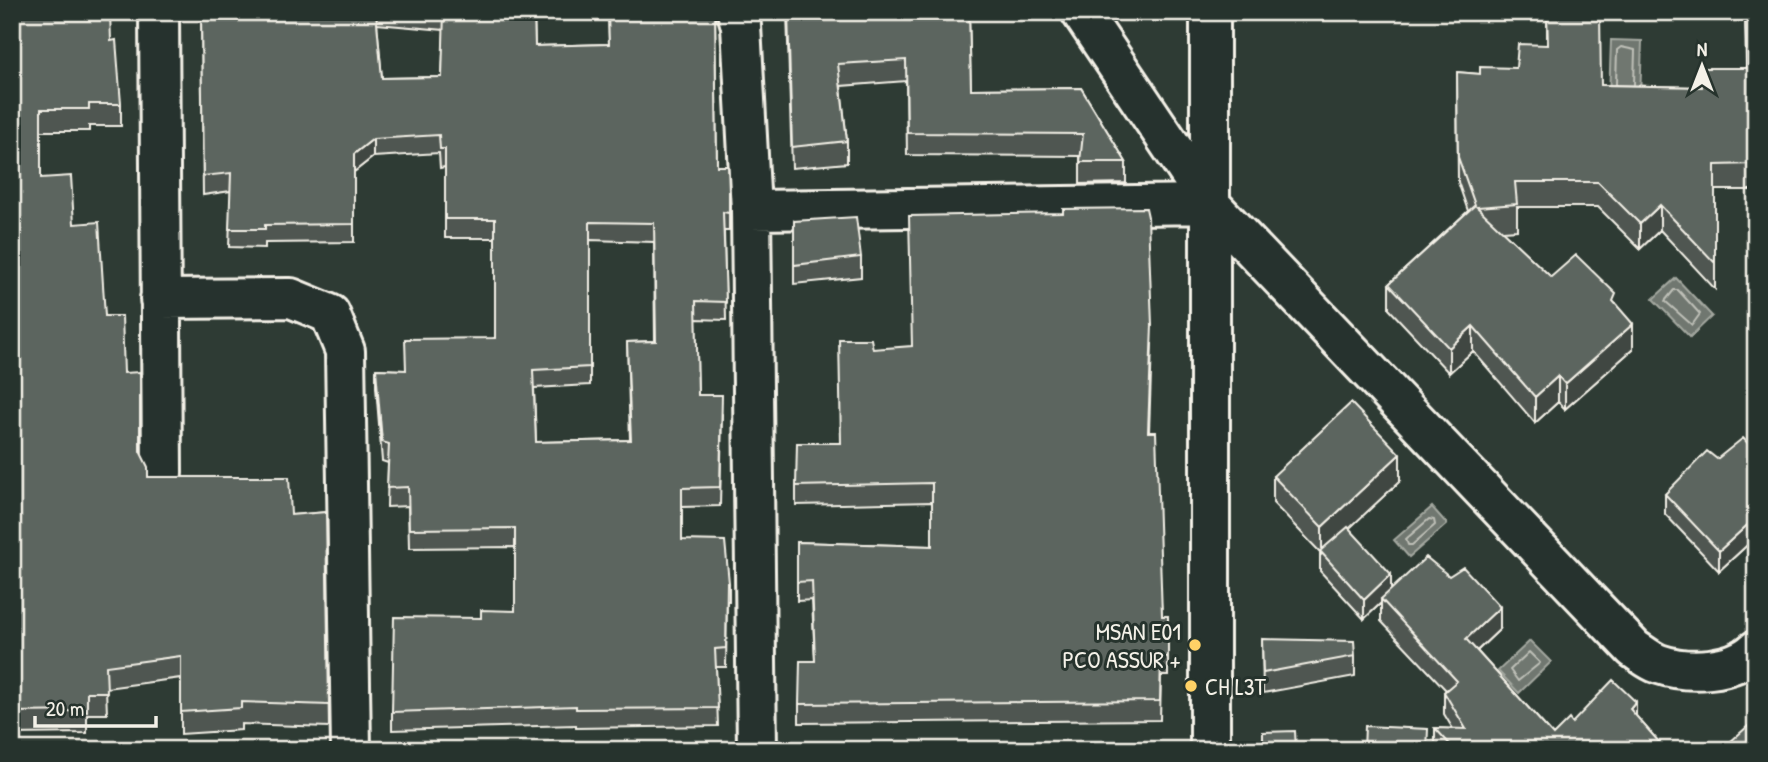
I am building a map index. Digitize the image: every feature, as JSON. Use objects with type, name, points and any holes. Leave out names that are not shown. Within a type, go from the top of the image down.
[{"type":"street","points":[[159,12],[162,473]]},
{"type":"street","points":[[737,12],[741,26],[751,210],[757,750]]},
{"type":"street","points":[[1081,12],[1210,204],[1634,649],[1658,663],[1689,670],[1720,667],[1750,656],[1756,650]]},
{"type":"street","points":[[1210,12],[1210,750]]},
{"type":"street","points":[[751,210],[1210,204]]},
{"type":"street","points":[[160,299],[291,298],[330,314],[345,351],[351,750]]},
{"type":"water","points":[[1611,40],[1642,41],[1640,100],[1609,99]]},
{"type":"water","points":[[1676,278],[1712,316],[1690,337],[1653,299]]},
{"type":"water","points":[[1432,507],[1447,524],[1409,557],[1394,540]]},
{"type":"water","points":[[1530,641],[1551,662],[1519,693],[1498,671]]},
{"type":"building","points":[[12,12],[110,12],[111,41],[116,40],[121,104],[89,104],[89,109],[41,109],[41,178],[71,176],[74,224],[99,222],[105,316],[122,316],[124,373],[140,372],[140,451],[148,467],[148,477],[289,477],[291,515],[326,512],[329,705],[241,702],[241,708],[181,712],[181,656],[106,666],[107,692],[87,692],[87,711],[12,712]]},
{"type":"building","points":[[201,12],[376,12],[382,78],[442,77],[444,12],[534,12],[535,46],[609,44],[608,12],[715,12],[717,166],[728,166],[729,192],[729,213],[723,212],[726,302],[696,301],[698,395],[722,395],[720,487],[682,488],[682,540],[725,541],[729,583],[726,648],[715,649],[718,708],[576,709],[576,706],[392,712],[394,617],[481,618],[481,610],[515,611],[515,528],[409,529],[408,487],[387,488],[389,444],[382,442],[376,369],[406,370],[405,339],[495,338],[495,219],[445,219],[445,149],[440,149],[439,135],[373,139],[354,154],[354,224],[265,225],[265,229],[229,229],[231,173],[203,176]],"holes":[[[590,222],[654,223],[656,341],[627,342],[631,440],[536,442],[533,370],[590,367]]]},
{"type":"building","points":[[788,12],[969,12],[971,89],[1081,88],[1126,162],[1080,162],[1083,134],[907,133],[906,60],[838,64],[847,141],[792,147]]},
{"type":"building","points":[[1547,12],[1600,12],[1601,85],[1702,87],[1702,68],[1747,68],[1745,12],[1756,12],[1756,164],[1715,165],[1715,263],[1660,205],[1640,224],[1598,182],[1515,182],[1517,204],[1477,207],[1551,277],[1576,255],[1616,294],[1613,301],[1633,324],[1565,384],[1558,376],[1535,397],[1473,326],[1449,348],[1389,284],[1475,205],[1458,157],[1457,72],[1480,74],[1480,67],[1516,68],[1518,44],[1548,45]]},
{"type":"building","points":[[1146,208],[1152,325],[1148,432],[1156,432],[1162,616],[1168,616],[1168,657],[1161,657],[1160,701],[799,704],[800,661],[815,661],[812,581],[797,582],[797,542],[932,546],[932,483],[796,486],[797,443],[841,443],[839,339],[871,339],[873,349],[912,346],[909,216],[1063,213],[1063,209]]},
{"type":"building","points":[[856,217],[861,257],[794,265],[794,221]]},
{"type":"building","points":[[1351,403],[1400,454],[1322,527],[1273,476]]},
{"type":"building","points":[[1743,438],[1756,452],[1756,517],[1719,551],[1665,494],[1707,451],[1717,459]]},
{"type":"building","points":[[1348,527],[1391,574],[1364,600],[1320,551]]},
{"type":"building","points":[[1426,557],[1449,576],[1463,567],[1500,607],[1466,639],[1553,735],[1569,719],[1572,723],[1613,680],[1636,702],[1630,709],[1666,750],[1455,750],[1435,728],[1466,729],[1444,692],[1457,681],[1381,599]]},
{"type":"building","points":[[1262,639],[1354,641],[1355,656],[1263,673]]},
{"type":"building","points":[[1756,719],[1756,750],[1721,750]]},
{"type":"building","points":[[1365,726],[1428,729],[1427,750],[1364,750]]},
{"type":"building","points":[[1295,731],[1296,750],[1263,750],[1263,732]]},
{"type":"place","name":"MSAN E01 PCO ASSUR +","points":[[1195,645]]},
{"type":"place","name":"CH L3T","points":[[1191,686]]}]
